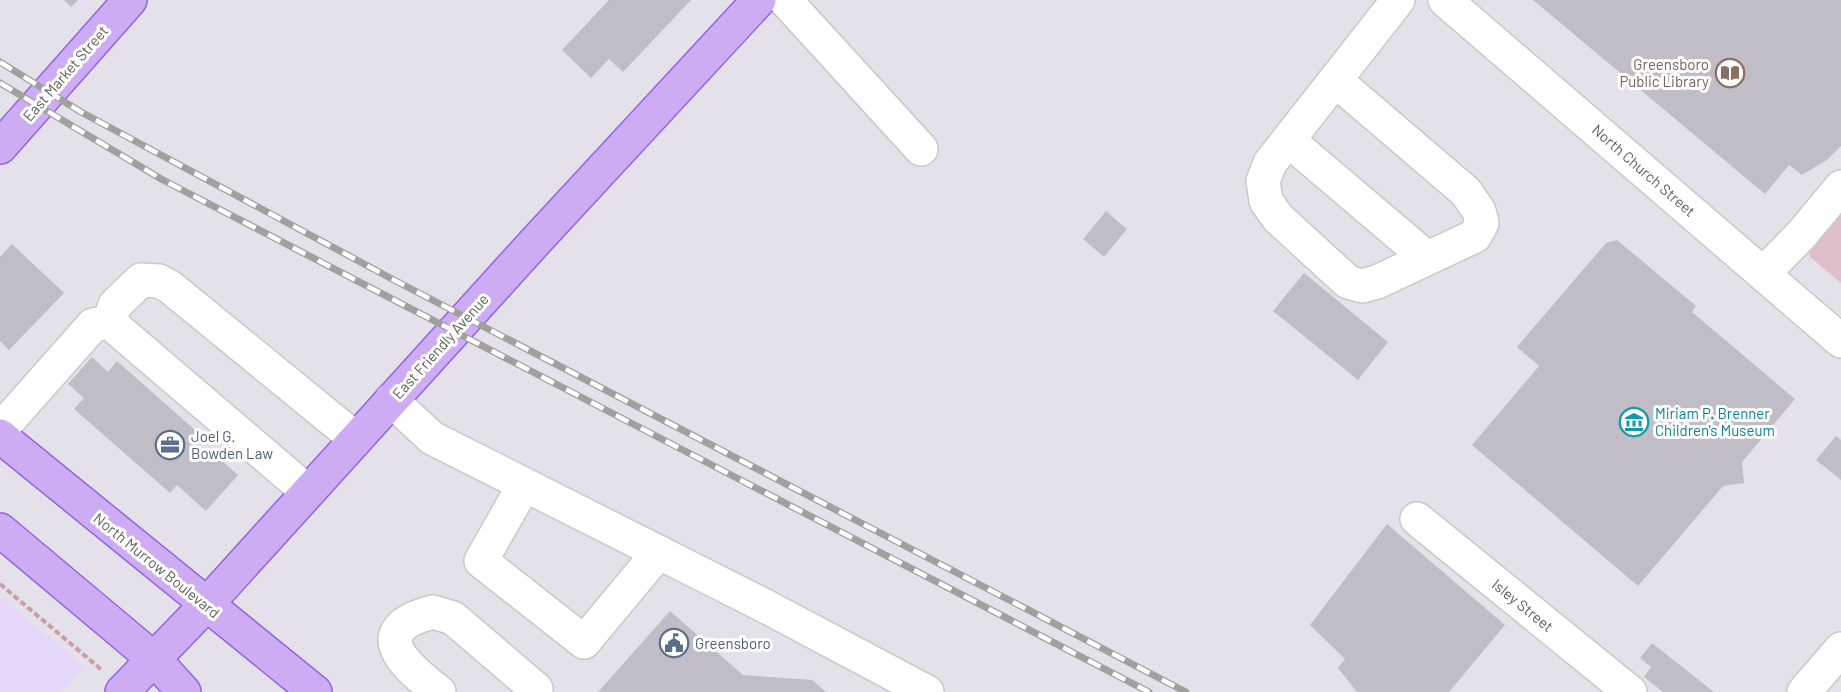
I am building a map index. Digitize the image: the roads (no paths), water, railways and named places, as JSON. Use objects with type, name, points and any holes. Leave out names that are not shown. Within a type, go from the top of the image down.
[{"type":"main road","name":"East Market Street","points":[[0,147],[130,0]]},
{"type":"main road","name":"East Friendly Avenue","points":[[116,684],[155,660],[759,0]]},
{"type":"main road","name":"North Murrow Boulevard","points":[[0,436],[315,692]]},
{"type":"main road","points":[[0,530],[155,660],[184,692]]},
{"type":"street","points":[[784,0],[921,149]]},
{"type":"street","points":[[1335,80],[1467,192],[1479,211],[1482,223],[1475,236],[1377,282],[1362,286],[1348,282],[1278,218],[1266,201],[1263,181],[1270,163],[1335,80],[1398,0]]},
{"type":"street","name":"North Church Street","points":[[1445,0],[1841,341]]},
{"type":"street","points":[[1288,140],[1427,258]]},
{"type":"street","points":[[1764,273],[1802,234],[1841,187]]},
{"type":"street","points":[[109,322],[115,305],[141,280],[159,281],[170,287],[356,439]]},
{"type":"street","points":[[0,430],[93,325],[109,322]]},
{"type":"street","points":[[109,322],[308,492]]},
{"type":"street","points":[[391,400],[432,438],[659,552],[927,692]]},
{"type":"street","points":[[524,485],[481,561],[584,642],[659,552]]},
{"type":"street","name":"Isley Street","points":[[1417,519],[1630,692]]},
{"type":"street","points":[[439,692],[410,670],[399,658],[395,646],[397,634],[406,623],[433,612],[453,618],[536,689],[534,692]]},
{"type":"street","points":[[1804,692],[1841,649]]},
{"type":"railway","points":[[0,62],[81,112],[394,280],[1186,692]]},
{"type":"railway","points":[[0,83],[163,180],[1149,692]]},
{"type":"place","name":"Greensboro Public Library","points":[[1730,73]]},
{"type":"place","name":"Miriam P. Brenner Children's Museum","points":[[1634,422]]},
{"type":"place","name":"Joel G. Bowden Law","points":[[170,445]]},
{"type":"place","name":"Greensboro","points":[[674,643]]}]
